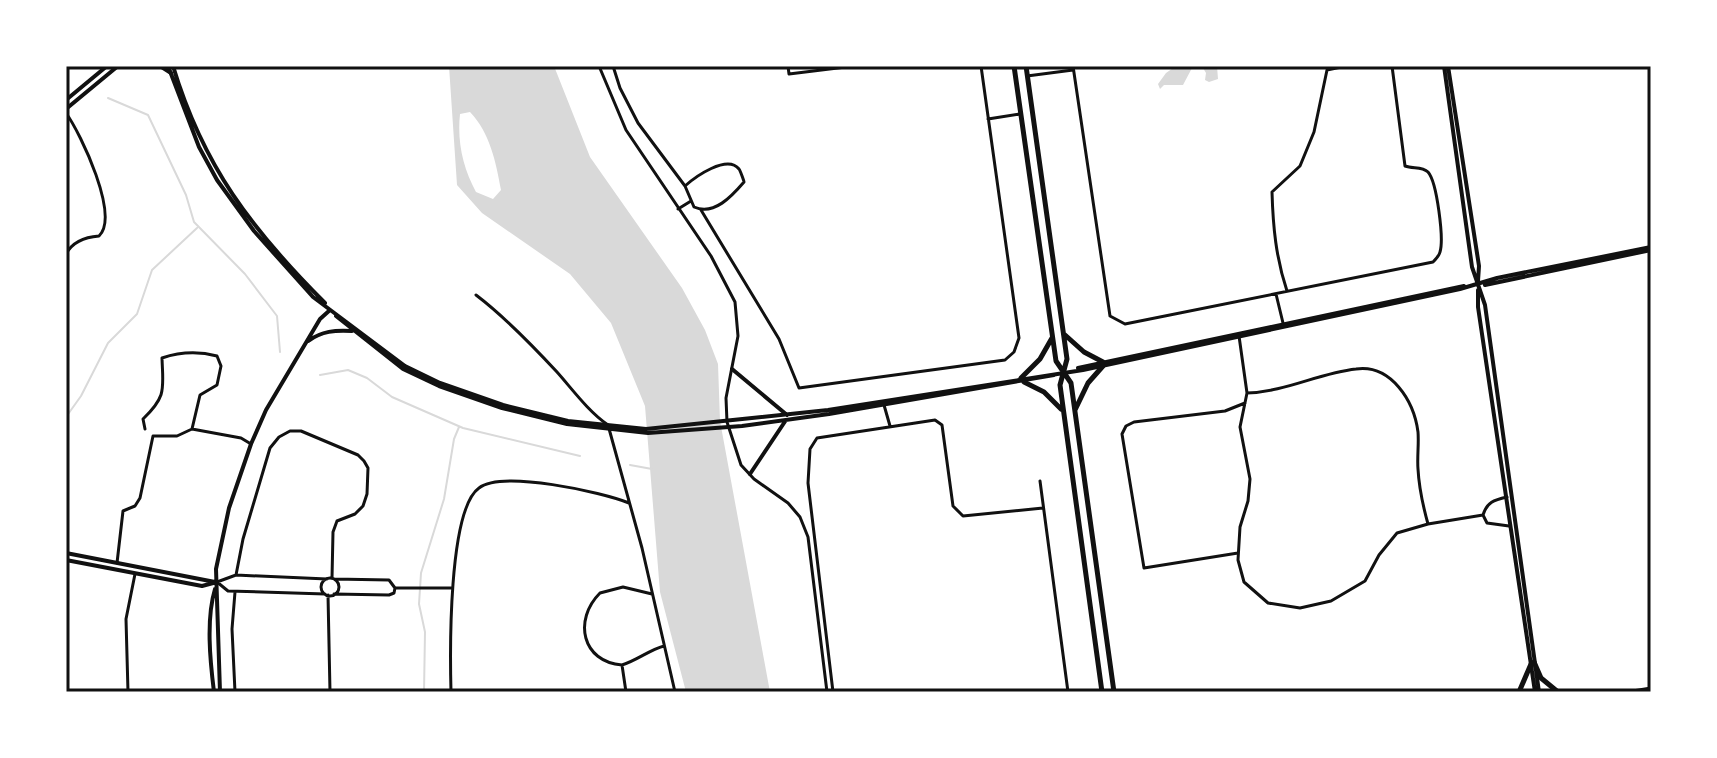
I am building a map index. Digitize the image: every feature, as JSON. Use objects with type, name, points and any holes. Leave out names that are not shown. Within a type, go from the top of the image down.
[{"type":"main road","points":[[1014,66],[1056,361],[1071,383],[1114,691]]},
{"type":"main road","points":[[1026,66],[1064,334],[1067,359],[1060,385],[1102,692]]},
{"type":"main road","points":[[1064,334],[1103,364],[1088,383],[1075,411]]},
{"type":"main road","points":[[1052,337],[1040,359],[1022,380],[1044,392],[1063,411]]},
{"type":"main road","points":[[1519,692],[1532,663]]},
{"type":"main road","points":[[1532,663],[1541,678],[1558,692]]},
{"type":"main road","points":[[1633,692],[1651,689]]},
{"type":"street","points":[[66,100],[107,66]]},
{"type":"street","points":[[66,254],[76,243],[99,236],[103,232],[106,216],[92,164],[66,111],[118,66]]},
{"type":"street","points":[[160,66],[171,73]]},
{"type":"street","points":[[170,66],[199,147],[234,206],[290,275],[313,297],[405,366],[440,383],[531,412],[608,427]]},
{"type":"street","points":[[170,66],[203,146],[231,195],[293,272],[353,331],[403,369],[439,386],[530,416],[567,424],[647,431],[884,405],[1064,372],[1478,285],[1497,278],[1651,248]]},
{"type":"street","points":[[599,66],[626,130],[711,256],[735,302],[738,336],[726,398],[727,422],[741,465],[788,503],[800,517],[808,537],[830,692]]},
{"type":"street","points":[[613,66],[620,88],[638,123],[685,186],[691,201],[701,210],[779,339],[799,388],[1005,360],[1014,352],[1019,338],[981,66]]},
{"type":"street","points":[[788,66],[789,74],[854,66]]},
{"type":"street","points":[[1287,291],[1277,253],[1272,192],[1300,166],[1314,132],[1327,70],[1346,66]]},
{"type":"street","points":[[1027,76],[1073,68],[1110,316],[1125,324],[1433,262],[1440,254],[1440,226],[1431,176],[1423,168],[1405,166],[1392,66]]},
{"type":"street","points":[[1446,66],[1472,267],[1485,305],[1532,663]]},
{"type":"street","points":[[988,119],[1020,114]]},
{"type":"street","points":[[685,186],[696,176],[721,165],[733,165],[740,170],[744,182],[730,198],[713,208],[701,210]]},
{"type":"street","points":[[678,209],[691,201]]},
{"type":"street","points":[[1103,364],[1283,323],[1459,286],[1478,285]]},
{"type":"street","points":[[1478,285],[1478,307],[1537,692]]},
{"type":"street","points":[[1276,294],[1283,323]]},
{"type":"street","points":[[476,295],[496,310],[608,427],[630,503],[675,692]]},
{"type":"street","points":[[220,692],[218,553],[229,508],[251,444],[277,388],[320,319],[330,310]]},
{"type":"street","points":[[306,342],[318,334],[334,330],[353,331]]},
{"type":"street","points":[[1239,336],[1247,393],[1240,427],[1250,479],[1248,501],[1240,527],[1238,560],[1244,582],[1268,603],[1300,608],[1331,601],[1365,581],[1379,555],[1397,533],[1428,524],[1483,515]]},
{"type":"street","points":[[145,429],[143,419],[163,393],[162,358],[201,352],[217,356],[221,366],[217,385],[200,395],[192,429]]},
{"type":"street","points":[[1247,393],[1282,389],[1357,368],[1378,370],[1391,377],[1403,395],[1418,431],[1418,470],[1428,524]]},
{"type":"street","points":[[732,369],[786,418]]},
{"type":"street","points":[[750,474],[786,418],[1022,380]]},
{"type":"street","points":[[1238,553],[1144,568],[1122,434],[1126,426],[1134,422],[1225,411],[1245,403]]},
{"type":"street","points":[[884,405],[890,426]]},
{"type":"street","points":[[830,692],[808,483],[810,449],[817,438],[935,420],[942,425],[953,506],[963,516],[1043,508]]},
{"type":"street","points":[[117,563],[123,511],[135,506],[140,498],[153,436],[177,436],[192,429],[241,438],[251,444]]},
{"type":"street","points":[[236,575],[243,539],[270,448],[279,437],[290,431],[301,431],[358,455],[368,468],[367,494],[363,506],[355,514],[337,521],[333,532],[331,579],[339,589],[334,594]]},
{"type":"street","points":[[451,692],[451,588],[468,500],[479,487],[496,480],[546,483],[630,503]]},
{"type":"street","points":[[1040,481],[1068,692]]},
{"type":"street","points":[[1507,497],[1491,501],[1485,506],[1483,515],[1487,523],[1511,526]]},
{"type":"street","points":[[66,553],[217,582],[228,591],[389,595],[395,588],[451,588]]},
{"type":"street","points":[[66,560],[202,586],[236,575],[389,580],[395,588]]},
{"type":"street","points":[[128,692],[126,619],[135,574]]},
{"type":"street","points":[[330,692],[326,594],[321,585],[331,579]]},
{"type":"street","points":[[214,692],[211,615],[217,582]]},
{"type":"street","points":[[652,594],[623,587],[600,593],[587,612],[584,625],[590,647],[599,659],[622,665],[664,646]]},
{"type":"street","points":[[235,591],[232,629],[235,692]]},
{"type":"street","points":[[622,665],[626,692]]},
{"type":"shaded area","points":[[449,66],[554,66],[590,157],[682,288],[705,330],[718,364],[720,421],[770,692],[686,692],[660,592],[645,406],[611,323],[570,274],[482,213],[457,185]],"holes":[[[470,112],[491,148],[499,179],[501,190],[493,199],[476,192],[462,154],[460,114]]]},
{"type":"shaded area","points":[[1176,66],[1217,66],[1218,79],[1209,82],[1205,80],[1203,68],[1192,68],[1183,85],[1164,85],[1160,89],[1158,84]]},
{"type":"waterway","points":[[108,98],[148,115],[186,195],[194,222],[245,274],[277,316],[280,352]]},
{"type":"waterway","points":[[66,417],[81,396],[108,343],[137,314],[152,270],[197,228]]},
{"type":"waterway","points":[[320,375],[348,370],[367,378],[392,397],[463,428],[580,456]]},
{"type":"waterway","points":[[424,692],[425,632],[419,604],[421,573],[444,499],[454,439],[459,427]]},
{"type":"waterway","points":[[630,465],[652,469]]}]
